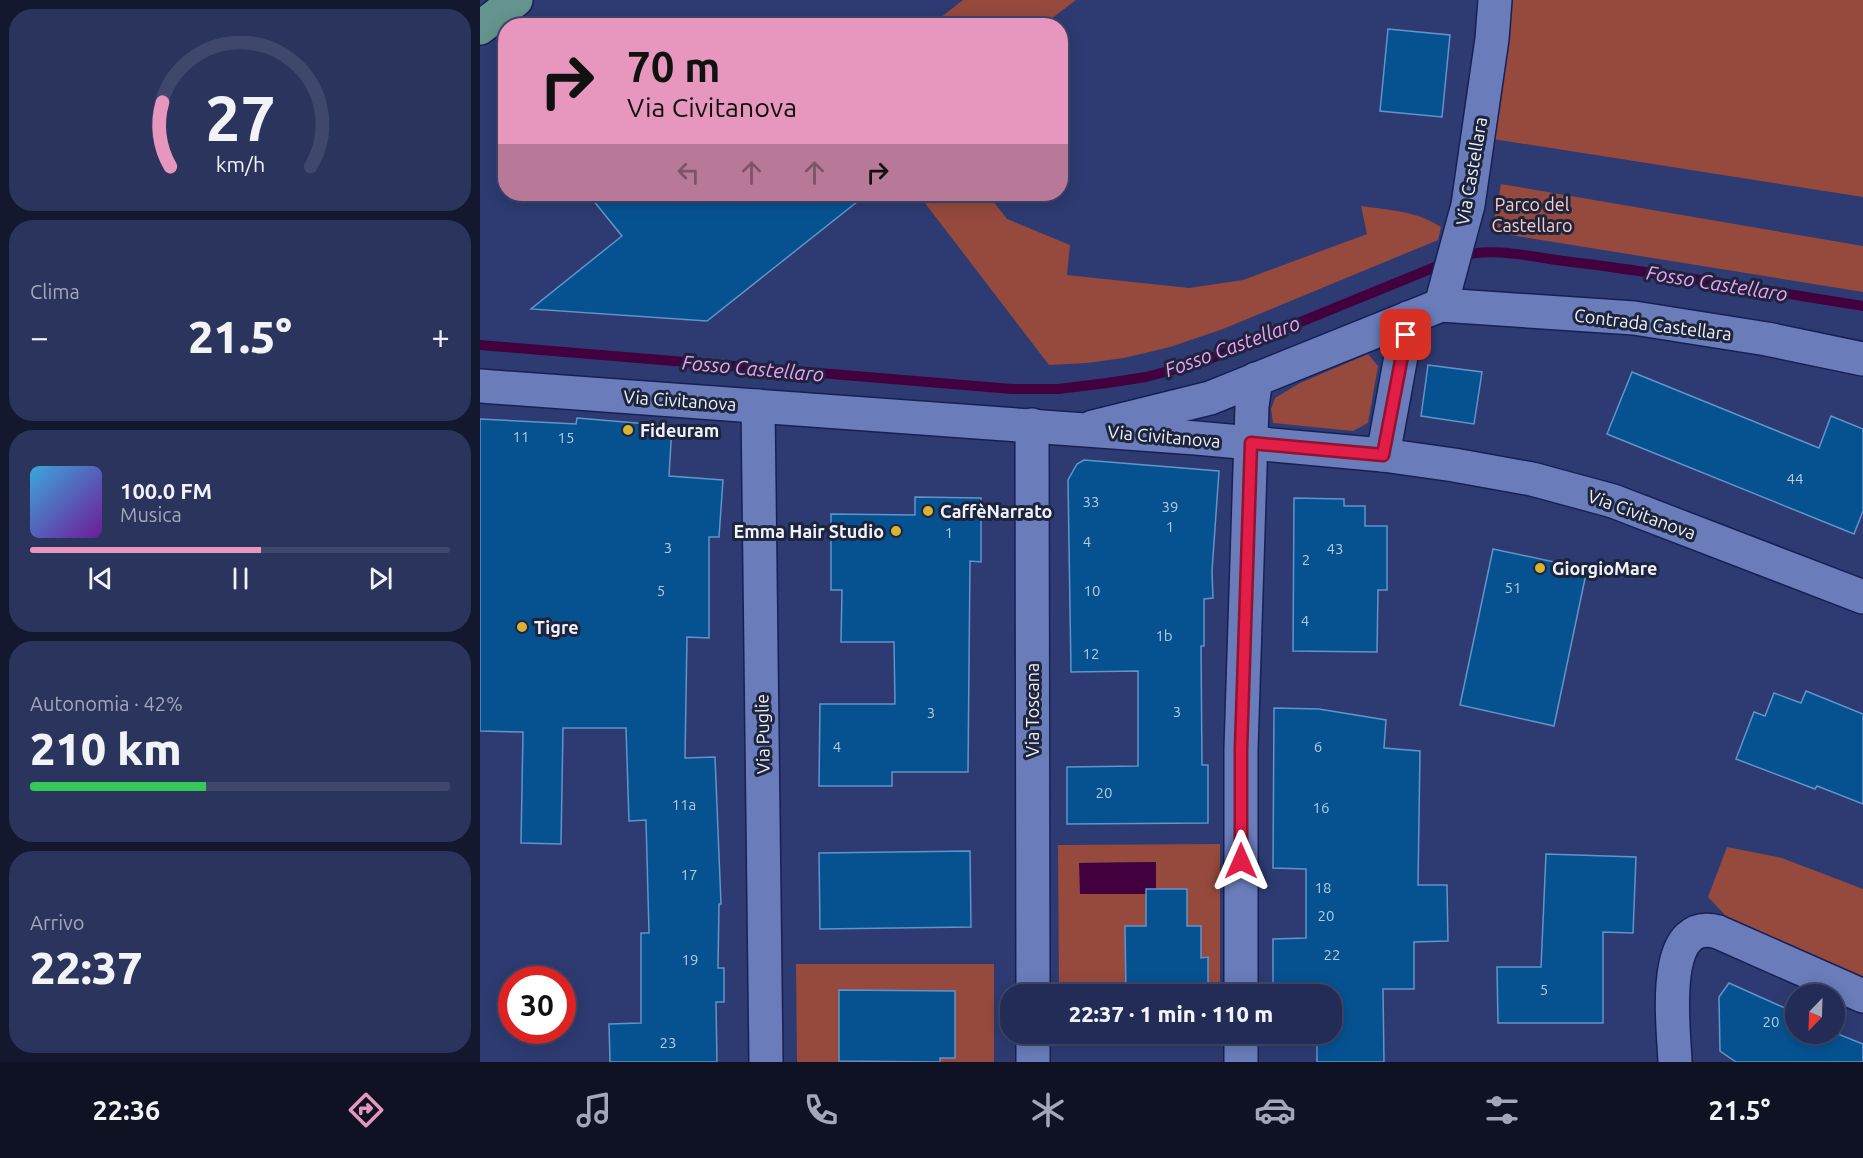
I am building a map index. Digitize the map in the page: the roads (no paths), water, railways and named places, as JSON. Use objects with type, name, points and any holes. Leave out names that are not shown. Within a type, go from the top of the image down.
[{"type":"main road","points":[[480,28],[516,0]]},
{"type":"street","name":"Via Castellara","points":[[1443,298],[1468,205],[1492,39],[1495,0]]},
{"type":"street","points":[[1085,429],[1210,398],[1408,318],[1443,298]]},
{"type":"street","name":"Contrada Castellara","points":[[1443,298],[1634,318],[1767,339],[1863,359]]},
{"type":"street","points":[[1383,455],[1408,318]]},
{"type":"street","points":[[1241,984],[1241,749],[1252,406],[1256,379]]},
{"type":"street","name":"Via Civitanova","points":[[480,386],[1085,429],[1383,455],[1532,479],[1612,501],[1863,597]]},
{"type":"street","points":[[1196,438],[1198,424],[1210,398]]},
{"type":"street","name":"Via Puglie","points":[[758,406],[766,1062]]},
{"type":"street","name":"Via Toscana","points":[[1032,425],[1033,984]]},
{"type":"street","points":[[1675,1062],[1674,972],[1683,943],[1698,930],[1709,929],[1718,932],[1863,996]]},
{"type":"street","points":[[1033,1044],[1033,1062]]},
{"type":"street","points":[[1241,1044],[1241,1062]]},
{"type":"waterway","name":"Fosso Castellaro","points":[[1460,257],[1484,252],[1525,255],[1863,306]]},
{"type":"waterway","name":"Fosso Castellaro","points":[[480,345],[1012,389],[1058,389],[1146,377],[1202,362],[1445,263]]},
{"type":"place","name":"Fideuram","points":[[628,430]]},
{"type":"place","name":"CaffèNarrato","points":[[928,511]]},
{"type":"place","name":"Emma Hair Studio","points":[[896,531]]},
{"type":"place","name":"GiorgioMare","points":[[1540,568]]},
{"type":"place","name":"Tigre","points":[[522,627]]},
{"type":"park label","name":"Parco del Castellaro","points":[[1532,214]]}]
